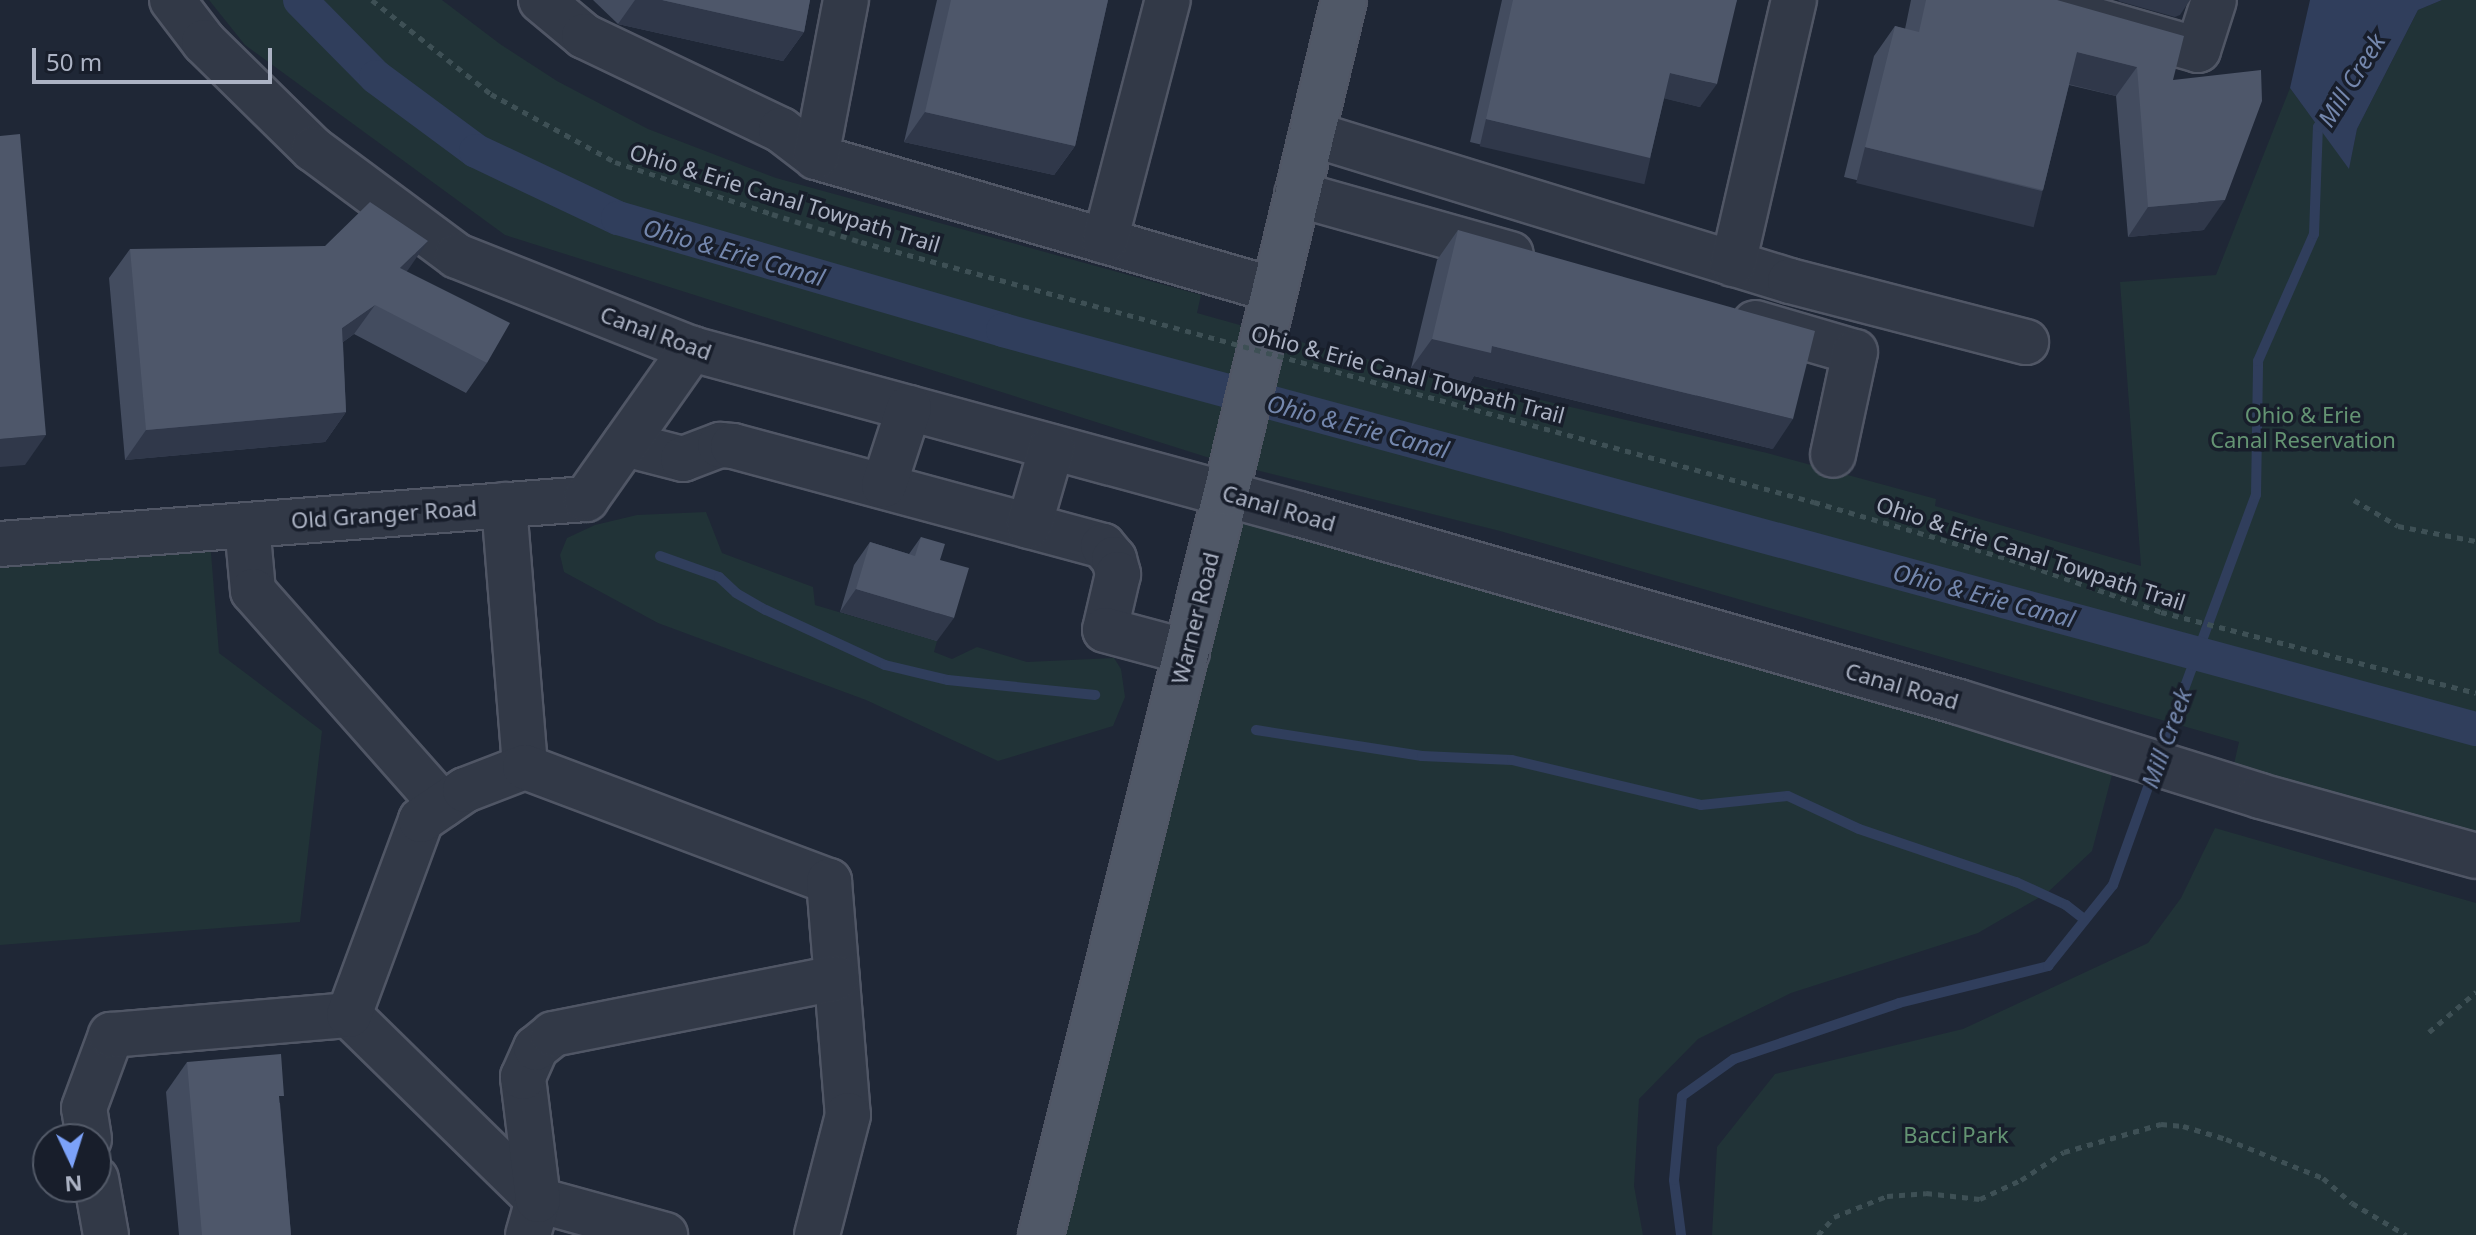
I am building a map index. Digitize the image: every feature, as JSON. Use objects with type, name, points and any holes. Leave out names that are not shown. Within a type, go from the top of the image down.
[{"type":"main road","name":"Warner Road","points":[[1041,1235],[1230,478],[1344,0]]},
{"type":"street","name":"Canal Road","points":[[172,0],[204,42],[313,149],[457,256],[692,349],[1052,447],[1230,478],[2260,796],[2476,856]]},
{"type":"street","points":[[541,0],[584,36],[781,130],[816,157],[1274,290]]},
{"type":"street","points":[[816,157],[846,0]]},
{"type":"street","points":[[1105,241],[1168,0]]},
{"type":"street","points":[[1733,264],[1794,0]]},
{"type":"street","points":[[2023,0],[2198,50],[2214,0]]},
{"type":"street","points":[[1312,134],[1733,264],[2026,342]]},
{"type":"street","points":[[1297,194],[1554,266]]},
{"type":"street","points":[[1719,313],[1855,352],[1833,455]]},
{"type":"street","name":"Old Granger Road","points":[[0,544],[586,499],[692,349]]},
{"type":"street","points":[[884,485],[909,408]]},
{"type":"street","points":[[625,444],[683,459],[720,445],[733,446],[1103,546],[1114,559],[1118,574],[1105,630],[1187,652]]},
{"type":"street","points":[[1029,526],[1052,447]]},
{"type":"street","points":[[504,505],[525,767]]},
{"type":"street","points":[[247,525],[253,591],[442,805]]},
{"type":"street","points":[[349,1015],[421,820],[465,790],[525,767],[829,881],[848,1115],[817,1235]]},
{"type":"street","points":[[533,1217],[523,1077],[536,1048],[553,1034],[837,978]]},
{"type":"street","points":[[86,1123],[84,1108],[111,1035],[349,1015]]},
{"type":"street","points":[[349,1015],[533,1217],[665,1235]]},
{"type":"street","points":[[100,1203],[106,1235]]},
{"type":"path","name":"Ohio & Erie Canal Towpath Trail","points":[[372,0],[491,94],[615,162],[772,214],[861,242],[1814,502],[2019,562],[2161,612],[2476,693]]},
{"type":"path","points":[[2354,500],[2398,526],[2476,541]]},
{"type":"path","points":[[2429,1032],[2476,992]]},
{"type":"path","points":[[1818,1235],[1834,1217],[1887,1196],[1926,1193],[1980,1199],[2021,1180],[2064,1152],[2161,1124],[2183,1126],[2226,1139],[2323,1178],[2352,1203],[2406,1235]]},
{"type":"green space","name":"Ohio & Erie Canal Reservation","points":[[209,0],[442,0],[500,44],[557,81],[648,129],[776,178],[1201,295],[1197,313],[1337,352],[1767,453],[1936,499],[1935,506],[2141,566],[2120,282],[2216,275],[2290,88],[2349,168],[2357,129],[2418,10],[2442,0],[2476,0],[2476,856],[2229,786],[2239,742],[1500,531],[1216,460],[505,235],[245,45]]},
{"type":"green space","points":[[1226,493],[2118,752],[2092,851],[2047,893],[1978,933],[1791,993],[1698,1039],[1639,1099],[1634,1186],[1643,1235],[1041,1235]]},
{"type":"green space","points":[[706,512],[722,553],[813,587],[815,605],[937,641],[934,652],[952,659],[977,647],[1027,662],[1114,658],[1121,669],[1125,697],[1113,726],[998,761],[866,700],[658,623],[564,572],[560,555],[567,538],[595,525],[637,515]]},
{"type":"green space","points":[[209,528],[219,653],[322,731],[300,922],[0,945],[0,544]]},
{"type":"green space","name":"Bacci Park","points":[[2215,828],[2476,903],[2476,1235],[1712,1235],[1717,1147],[1775,1074],[1963,1029],[2148,943],[2181,898]]},
{"type":"water","points":[[2310,0],[2442,0],[2418,10],[2357,129],[2349,169],[2290,88]]},
{"type":"building","points":[[662,0],[810,0],[804,32]]},
{"type":"building","points":[[951,0],[1108,0],[1075,146],[925,112]]},
{"type":"building","points":[[1513,0],[1737,0],[1717,84],[1670,73],[1650,158],[1486,119]]},
{"type":"building","points":[[1926,0],[2057,0],[2184,36],[2173,80],[2261,70],[2262,101],[2225,200],[2148,207],[2137,67],[2077,52],[2043,190],[1865,147],[1895,26],[1919,32]]},
{"type":"building","points":[[20,134],[46,435],[0,439],[0,136]]},
{"type":"building","points":[[370,202],[428,241],[400,268],[510,323],[487,363],[375,305],[342,328],[346,412],[146,430],[130,249],[325,246]]},
{"type":"building","points":[[1458,230],[1815,331],[1793,419],[1492,346],[1491,353],[1432,339]]},
{"type":"building","points":[[921,537],[945,544],[940,560],[969,568],[954,618],[856,589],[870,542],[915,556]]},
{"type":"building","points":[[281,1054],[284,1096],[279,1096],[291,1235],[202,1235],[187,1062]]},
{"type":"waterway","name":"Ohio & Erie Canal","points":[[300,0],[376,77],[476,151],[618,218],[1003,330],[2476,729]]},
{"type":"waterway","name":"Mill Creek","points":[[2160,754],[2256,495],[2258,361],[2314,234],[2318,127],[2324,117]]},
{"type":"waterway","points":[[660,556],[719,577],[736,593],[766,610],[885,665],[948,680],[1095,695]]},
{"type":"waterway","points":[[1256,730],[1422,756],[1512,760],[1701,805],[1788,796],[1859,829],[2016,882],[2066,905],[2085,920]]},
{"type":"waterway","name":"Mill Creek","points":[[1681,1235],[1674,1180],[1682,1096],[1734,1059],[1899,1003],[2048,966],[2113,885],[2153,773]]}]
